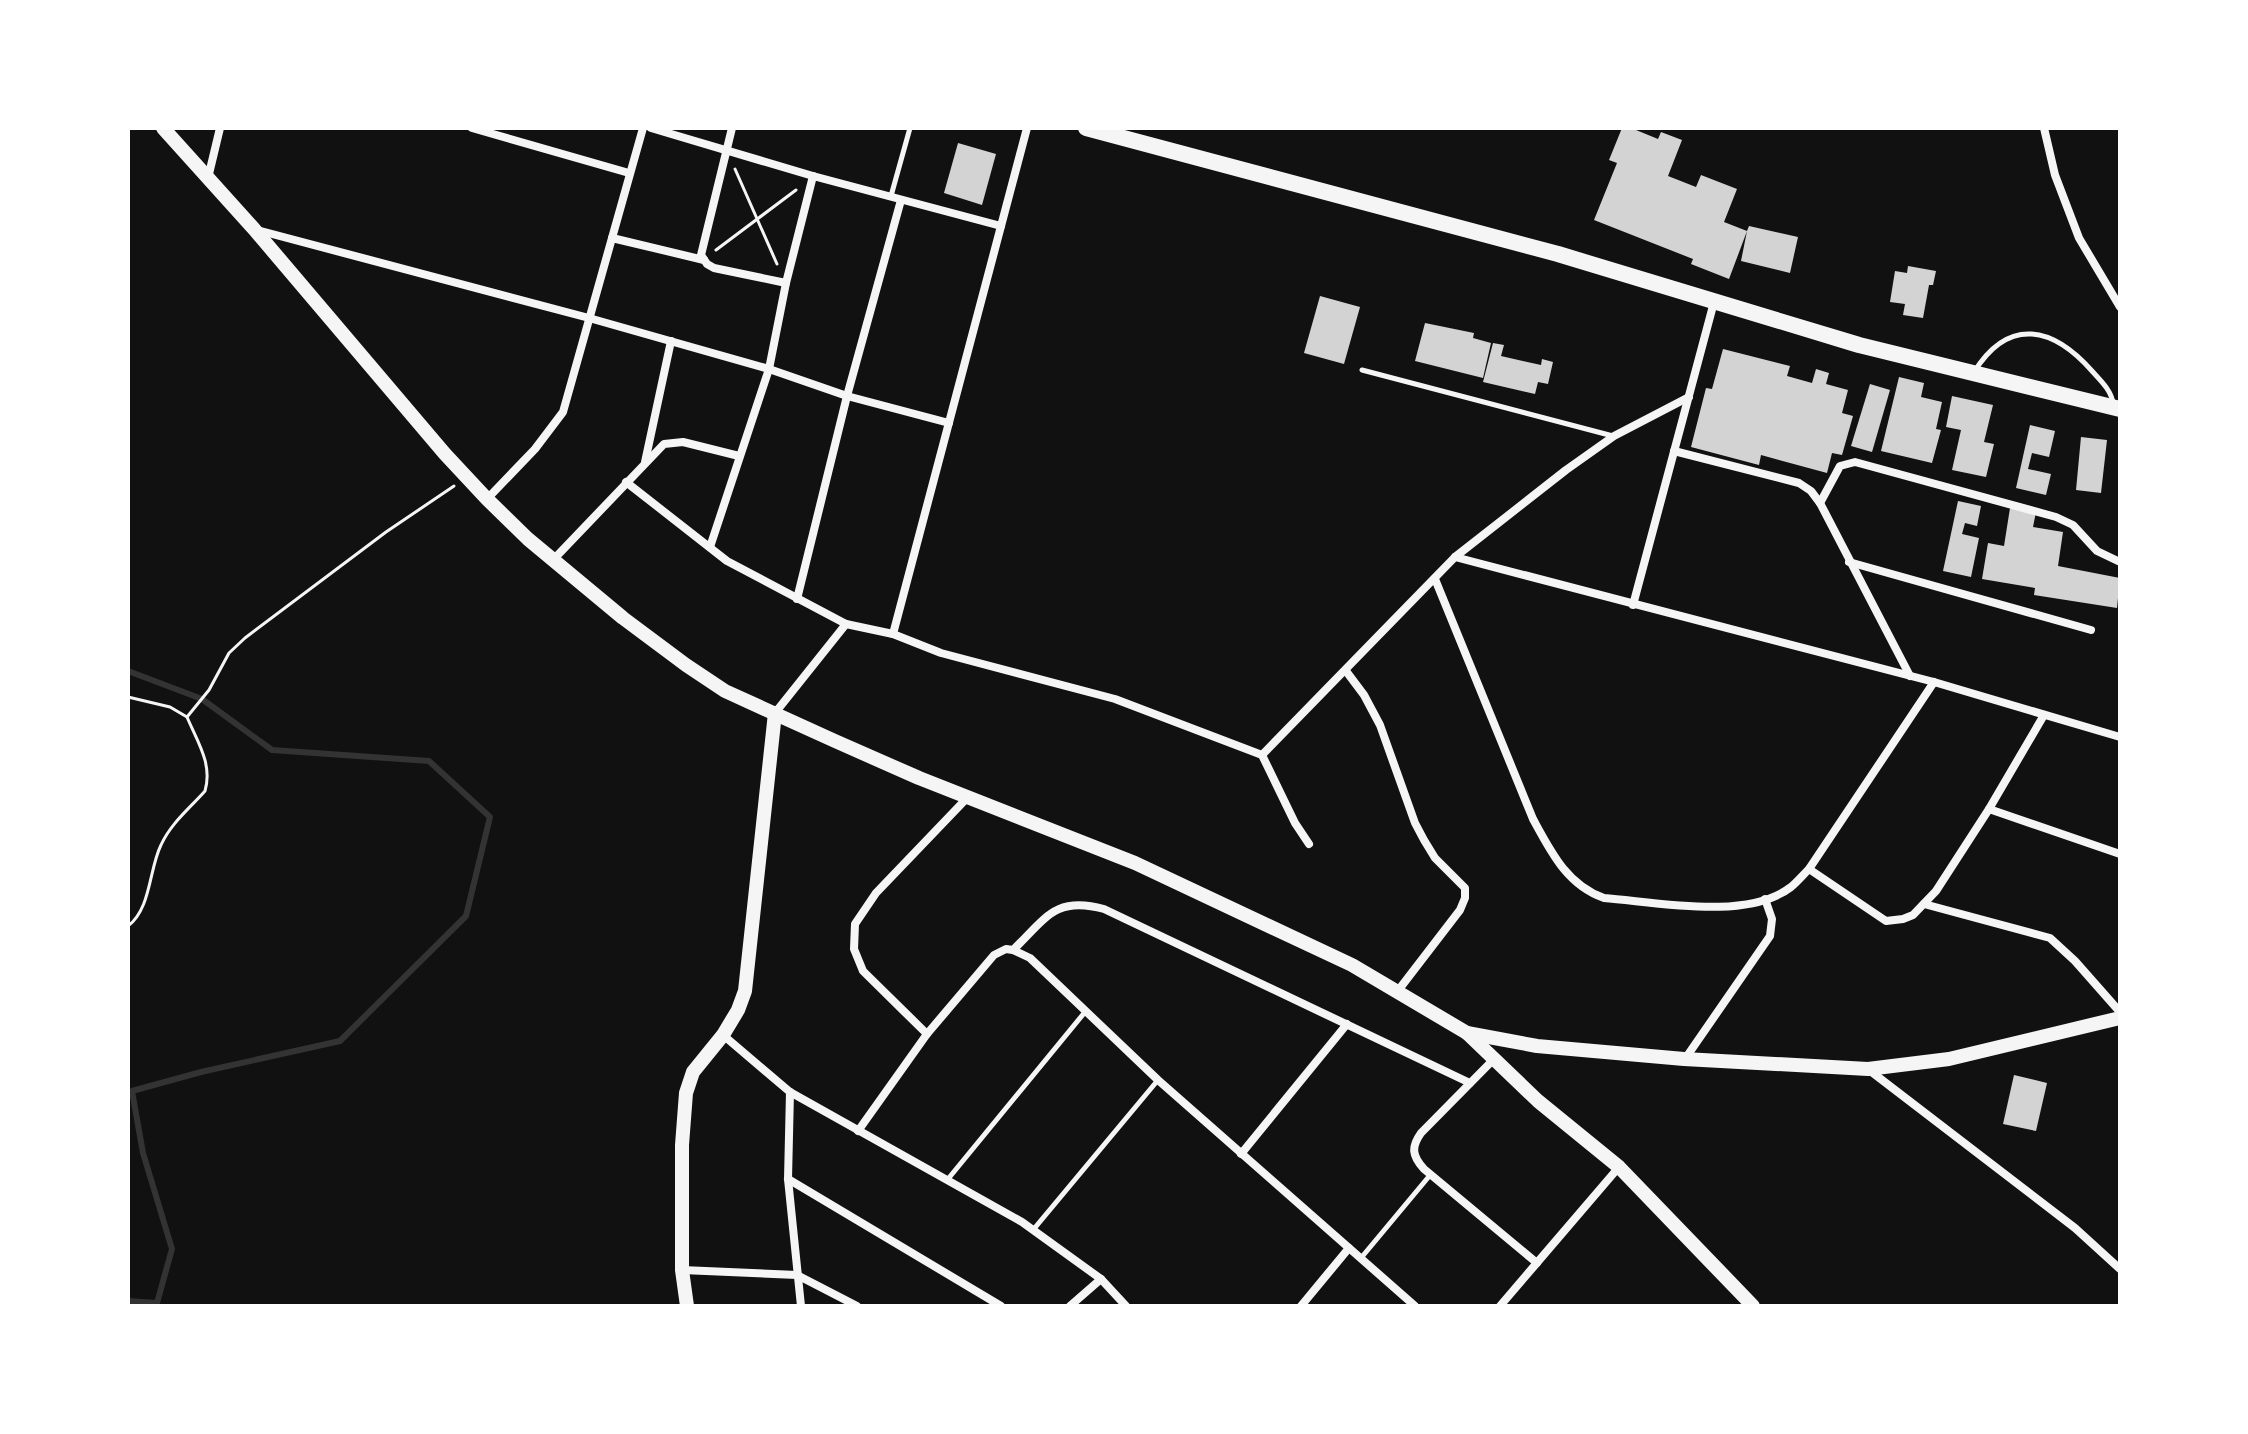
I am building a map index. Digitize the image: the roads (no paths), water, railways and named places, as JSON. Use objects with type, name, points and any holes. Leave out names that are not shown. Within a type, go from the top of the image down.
[{"type":"main road","points":[[1086,128],[1558,254],[1859,345],[2117,408]]},
{"type":"street","points":[[163,128],[487,499],[553,560],[686,665],[725,691],[919,778],[1135,863],[1352,965],[1467,1033],[1538,1101],[1619,1167],[1753,1306]]},
{"type":"street","points":[[208,178],[220,128]]},
{"type":"street","points":[[472,128],[629,173]]},
{"type":"street","points":[[487,499],[535,449],[563,412],[643,128]]},
{"type":"street","points":[[651,128],[813,176],[1001,226]]},
{"type":"street","points":[[704,260],[701,250],[732,128]]},
{"type":"street","points":[[893,634],[1027,128]]},
{"type":"street","points":[[2044,128],[2055,175],[2079,238],[2120,307]]},
{"type":"street","points":[[710,547],[769,369],[786,283],[813,176]]},
{"type":"street","points":[[797,599],[847,396],[901,200]]},
{"type":"street","points":[[254,229],[589,318],[769,369],[847,396],[949,423]]},
{"type":"street","points":[[612,238],[704,260],[714,268],[786,283]]},
{"type":"street","points":[[1633,605],[1715,301]]},
{"type":"street","points":[[645,463],[671,341]]},
{"type":"street","points":[[1262,755],[1455,557],[1614,436],[1689,397]]},
{"type":"street","points":[[553,560],[664,444],[683,442],[739,456]]},
{"type":"street","points":[[1674,451],[1799,483],[1811,491],[1910,676]]},
{"type":"street","points":[[1820,503],[1840,466],[1855,462],[2056,517],[2073,525],[2097,551],[2120,562]]},
{"type":"street","points":[[626,482],[727,561],[846,624],[893,634],[941,653],[1115,699],[1262,755],[1295,823],[1309,844]]},
{"type":"street","points":[[1455,557],[1934,682],[2120,737]]},
{"type":"street","points":[[1849,562],[2091,630]]},
{"type":"street","points":[[1435,579],[1533,819],[1553,855],[1574,882],[1604,898],[1726,907],[1765,899],[1790,888],[1809,869],[1934,682]]},
{"type":"street","points":[[687,1306],[682,1270],[682,1145],[686,1093],[693,1072],[723,1035],[745,991],[775,713],[846,624]]},
{"type":"street","points":[[1346,671],[1364,695],[1380,725],[1424,840],[1435,858],[1465,888],[1460,910],[1397,992]]},
{"type":"street","points":[[1809,869],[1886,921],[1913,915],[1936,891],[2044,715]]},
{"type":"street","points":[[927,1034],[863,971],[854,949],[855,924],[890,877],[968,796]]},
{"type":"street","points":[[1989,809],[2120,854]]},
{"type":"street","points":[[1684,1059],[1770,936],[1772,919],[1765,899]]},
{"type":"street","points":[[1013,950],[1060,907],[1085,904],[1104,909],[1470,1083]]},
{"type":"street","points":[[1924,904],[2050,938],[2120,1012]]},
{"type":"street","points":[[858,1131],[927,1034],[994,955],[1006,949],[1013,950],[1030,958],[1158,1080],[1415,1306]]},
{"type":"street","points":[[1467,1033],[1537,1046],[1684,1059],[1868,1069],[1949,1059],[2120,1018]]},
{"type":"street","points":[[1241,1154],[1347,1024]]},
{"type":"street","points":[[723,1035],[790,1092],[948,1179],[1032,1230],[1101,1279],[1126,1306]]},
{"type":"street","points":[[1495,1058],[1421,1133],[1413,1145],[1415,1158],[1537,1263]]},
{"type":"street","points":[[1868,1069],[2075,1228],[2120,1269]]},
{"type":"street","points":[[790,1092],[788,1179],[801,1306]]},
{"type":"street","points":[[1500,1306],[1619,1167]]},
{"type":"street","points":[[788,1179],[1001,1306]]},
{"type":"street","points":[[1301,1306],[1349,1248]]},
{"type":"street","points":[[682,1270],[797,1275],[857,1306]]},
{"type":"street","points":[[1070,1306],[1101,1279]]},
{"type":"lane","points":[[891,197],[910,128]]},
{"type":"lane","points":[[1973,373],[1987,352],[2008,340],[2028,333],[2052,337],[2076,353],[2108,389],[2117,408]]},
{"type":"lane","points":[[1362,370],[1614,436]]},
{"type":"lane","points":[[948,1179],[1085,1012]]},
{"type":"lane","points":[[1032,1230],[1158,1080]]},
{"type":"lane","points":[[1360,1259],[1431,1174]]},
{"type":"waterway","points":[[128,671],[202,699],[272,750],[429,761],[490,817],[466,916],[340,1041],[132,1091],[143,1153],[172,1249],[157,1303],[128,1301]]}]
